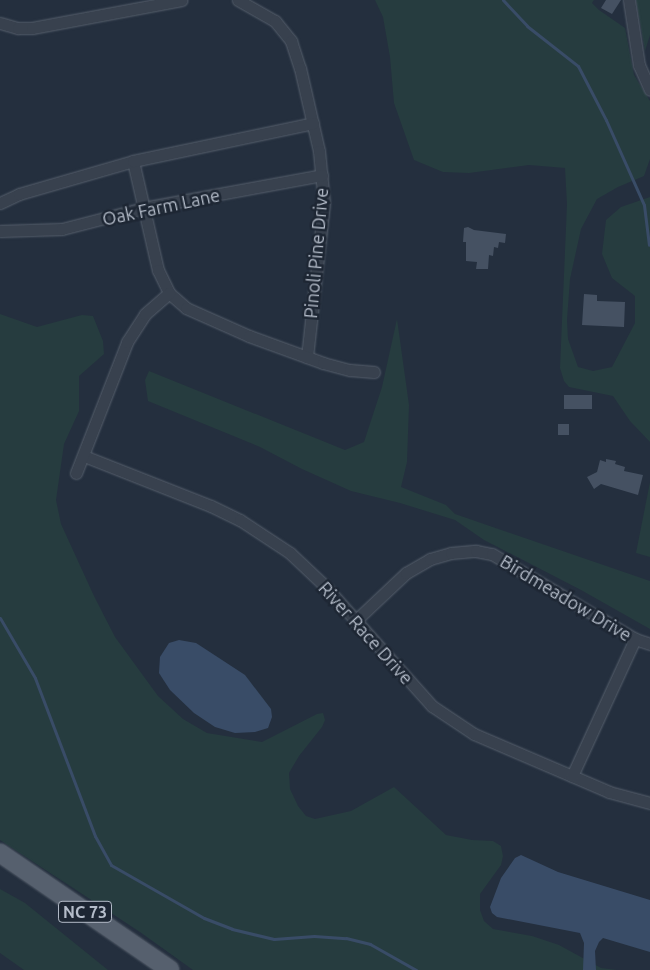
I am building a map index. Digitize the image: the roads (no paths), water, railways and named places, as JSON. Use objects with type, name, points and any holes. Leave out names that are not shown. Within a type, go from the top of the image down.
[{"type":"main road","name":"NC 73","points":[[0,854],[170,970]]},
{"type":"street","points":[[0,23],[18,28],[32,28],[181,0]]},
{"type":"street","name":"Pinoli Pine Drive","points":[[238,0],[275,21],[291,41],[300,68],[313,123],[322,175],[324,203],[307,358]]},
{"type":"street","points":[[629,0],[639,65],[650,90]]},
{"type":"street","points":[[0,203],[18,194],[134,161],[313,123]]},
{"type":"street","points":[[134,161],[158,270],[169,292],[186,308],[200,316],[307,358],[340,368],[374,372]]},
{"type":"street","name":"Oak Farm Lane","points":[[0,231],[62,229],[143,208],[322,175]]},
{"type":"street","points":[[76,473],[127,342],[145,314],[169,292]]},
{"type":"street","name":"River Race Drive","points":[[84,456],[211,506],[240,520],[290,553],[325,586],[354,621],[432,706],[474,734],[609,792],[650,803]]},
{"type":"street","name":"Birdmeadow Drive","points":[[354,621],[406,572],[430,559],[452,553],[476,551],[492,554],[636,639],[650,644]]},
{"type":"street","points":[[572,776],[636,639]]},
{"type":"water","points":[[179,640],[196,643],[245,675],[271,709],[272,717],[268,728],[255,732],[235,733],[215,727],[194,713],[170,690],[159,673],[160,657],[169,643]]},
{"type":"water","points":[[521,855],[558,872],[650,900],[650,952],[603,938],[595,951],[596,970],[583,970],[584,943],[580,933],[497,917],[492,913],[490,907],[501,878],[515,858]]},
{"type":"waterway","points":[[503,0],[527,26],[578,66],[606,120],[644,205],[649,245]]},
{"type":"waterway","points":[[0,618],[35,678],[95,836],[111,865],[204,918],[232,929],[274,939],[314,936],[346,938],[370,944],[416,970]]}]
